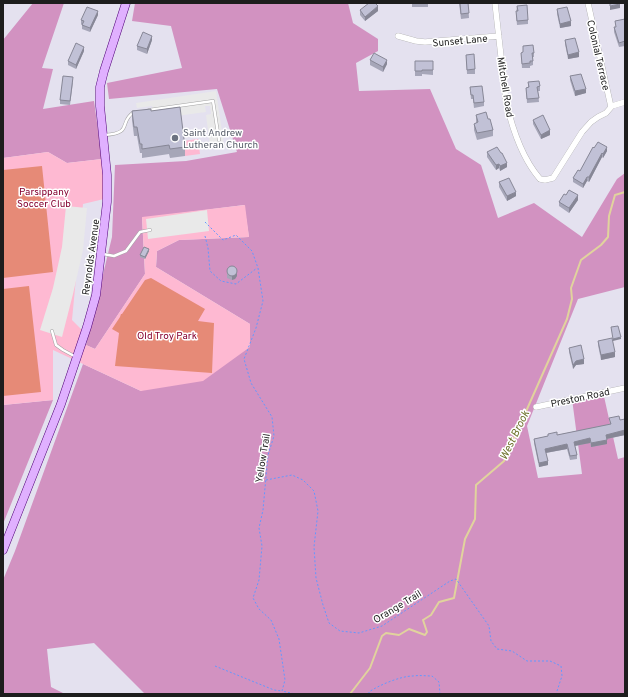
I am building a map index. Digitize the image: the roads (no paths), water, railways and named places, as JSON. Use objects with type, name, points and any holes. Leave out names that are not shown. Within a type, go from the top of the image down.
[{"type":"street","name":"Reynolds Avenue","points":[[3,550],[61,404],[96,295],[107,202],[107,175],[100,106],[102,79],[126,3]]},
{"type":"street","name":"Mitchell Road","points":[[496,3],[506,101],[516,136],[527,160],[540,179],[550,180],[554,178],[582,132],[591,122],[606,113],[611,107]]},
{"type":"street","name":"Colonial Terrace","points":[[588,3],[611,107]]},
{"type":"street","name":"Sunset Lane","points":[[398,36],[425,42],[499,36]]},
{"type":"street","points":[[611,107],[625,102]]},
{"type":"street","name":"Preston Road","points":[[536,406],[625,388]]},
{"type":"lane","points":[[146,110],[213,101],[219,140]]},
{"type":"lane","points":[[102,135],[119,133],[130,116],[138,111]]},
{"type":"lane","points":[[102,253],[114,256],[126,251],[140,232],[150,230]]},
{"type":"lane","points":[[52,331],[56,345],[77,358]]},
{"type":"waterway","name":"West Brook","points":[[350,694],[370,668],[382,636],[386,633],[399,635],[409,629],[425,635],[427,632],[423,620],[431,615],[439,602],[454,598],[465,539],[475,519],[476,485],[504,461],[567,319],[572,299],[571,288],[581,260],[601,245],[608,237],[609,216],[615,195],[625,192]]},
{"type":"place","name":"Saint Andrew Lutheran Church","points":[[175,138]]},
{"type":"park label","name":"Parsippany Soccer Club","points":[[44,196]]},
{"type":"park label","name":"Old Troy Park","points":[[167,335]]}]
